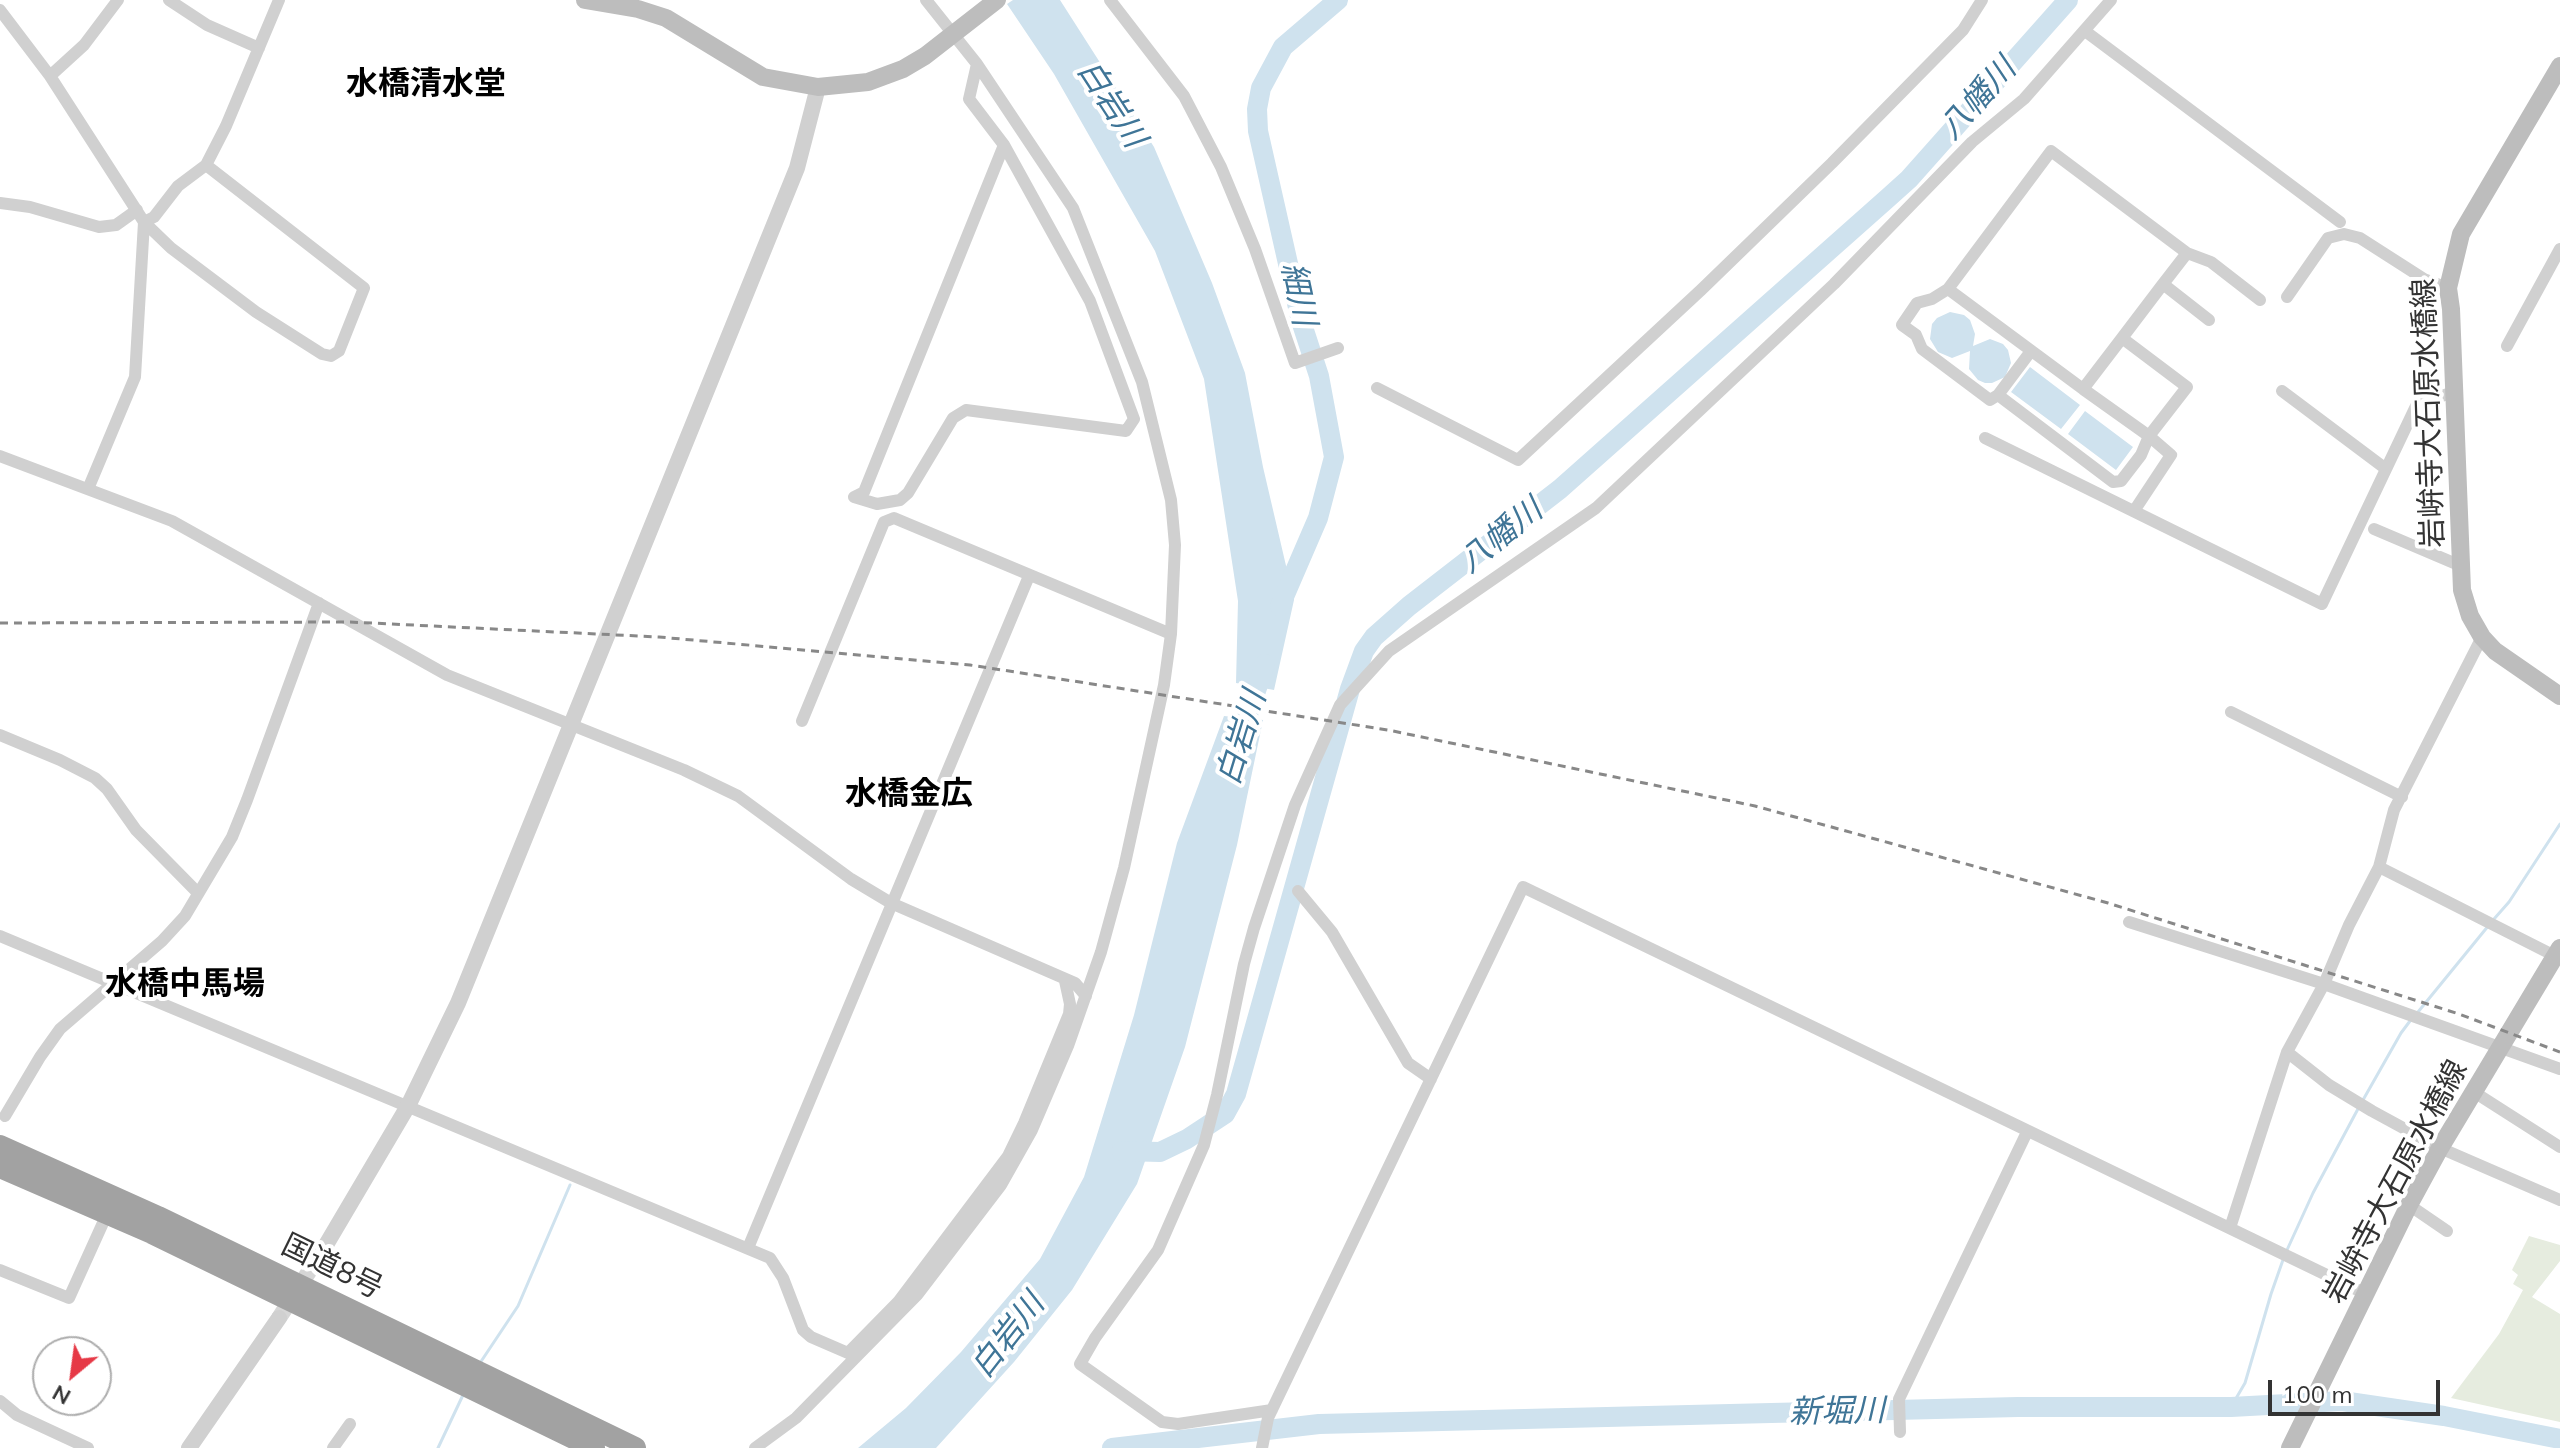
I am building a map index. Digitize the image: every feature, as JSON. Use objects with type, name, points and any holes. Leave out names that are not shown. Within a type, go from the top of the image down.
[{"type":"highway","name":"国道8号","points":[[0,1146],[158,1217],[635,1448]]},
{"type":"highway","name":"国道8号","points":[[0,1167],[166,1239],[594,1448]]},
{"type":"main road","points":[[585,0],[638,9],[666,18],[763,77],[818,87],[868,82],[903,69],[955,34],[997,0]]},
{"type":"main road","name":"岩峅寺大石原水橋線","points":[[2560,66],[2461,234],[2448,288],[2462,590],[2470,616],[2482,637],[2495,651],[2560,696]]},
{"type":"main road","name":"岩峅寺大石原水橋線","points":[[2290,1448],[2440,1148],[2556,962]]},
{"type":"street","points":[[50,76],[84,45],[118,0]]},
{"type":"street","points":[[169,0],[207,25],[259,48]]},
{"type":"street","points":[[0,203],[30,207],[99,227],[141,216],[154,217],[178,186],[206,165],[279,0]]},
{"type":"street","points":[[755,1448],[796,1418],[917,1295],[1001,1185],[1032,1130],[1086,996],[1124,868],[1150,757],[1171,634],[1175,545],[1171,500],[1142,382],[1073,208],[977,64],[926,0]]},
{"type":"street","points":[[1110,0],[1184,96],[1221,167],[1255,249],[1295,363],[1338,348]]},
{"type":"street","points":[[1377,388],[1518,460],[1832,163],[1963,30],[1982,0]]},
{"type":"street","points":[[1270,1414],[1178,1424],[1162,1422],[1080,1364],[1158,1250],[1204,1145],[1254,928],[1295,805],[1340,705],[1389,651],[1596,508],[1834,284],[1972,142],[2024,99],[2111,0]]},
{"type":"street","points":[[0,10],[50,76],[141,216],[171,248],[256,312],[322,354],[331,356],[339,351],[364,288],[206,165]]},
{"type":"street","points":[[2085,31],[2340,222]]},
{"type":"street","points":[[977,64],[969,99],[1004,145],[1090,301],[1134,419],[1126,431],[966,410],[953,418],[908,493],[900,500],[877,504],[866,502],[854,497],[864,492],[1004,145]]},
{"type":"street","points":[[323,1250],[408,1106],[458,1003],[797,168],[818,87]]},
{"type":"street","points":[[2031,351],[1998,395],[1990,400],[1922,349],[1916,335],[1902,325],[1917,303],[1932,299],[1948,289],[2051,151],[2187,253],[2211,262],[2260,300]]},
{"type":"street","points":[[88,489],[135,377],[141,216]]},
{"type":"street","points":[[2287,297],[2328,238],[2344,234],[2360,238],[2424,279],[2448,288]]},
{"type":"street","points":[[2507,346],[2560,249]]},
{"type":"street","points":[[2083,389],[2187,253]]},
{"type":"street","points":[[2163,284],[2209,320]]},
{"type":"street","points":[[1948,289],[2171,455],[2134,511]]},
{"type":"street","points":[[1998,395],[2113,482],[2121,481],[2141,455],[2149,436],[2187,387],[2122,338]]},
{"type":"street","points":[[2282,391],[2386,469]]},
{"type":"street","points":[[1985,438],[2322,604],[2416,406],[2455,391]]},
{"type":"street","points":[[0,456],[172,521],[447,675],[684,770],[738,796],[851,879],[891,903],[1075,983],[1086,996]]},
{"type":"street","points":[[802,721],[884,522],[894,518],[1171,634]]},
{"type":"street","points":[[2374,529],[2461,566]]},
{"type":"street","points":[[748,1248],[1029,576]]},
{"type":"street","points":[[5,1116],[60,1029],[162,941],[185,916],[232,837],[319,603]]},
{"type":"street","points":[[2230,1228],[2287,1052],[2324,984],[2349,925],[2379,867],[2394,810],[2482,637]]},
{"type":"street","points":[[2231,712],[2402,797]]},
{"type":"street","points":[[0,735],[95,778],[107,789],[136,830],[198,893]]},
{"type":"street","points":[[2379,867],[2556,962]]},
{"type":"street","points":[[1262,1448],[1270,1414],[1523,887],[2366,1294]]},
{"type":"street","points":[[1298,891],[1332,932],[1408,1063],[1431,1079]]},
{"type":"street","points":[[2129,922],[2324,984],[2560,1069]]},
{"type":"street","points":[[0,936],[770,1258],[776,1264],[803,1330],[811,1337],[848,1353],[898,1302],[1008,1156],[1069,1014],[1065,981]]},
{"type":"street","points":[[2287,1052],[2329,1085],[2440,1148],[2559,1199]]},
{"type":"street","points":[[2474,1092],[2560,1147]]},
{"type":"street","points":[[1900,1432],[1899,1399],[2027,1132]]},
{"type":"street","points":[[2409,1205],[2447,1231]]},
{"type":"street","points":[[0,1270],[69,1298],[107,1214]]},
{"type":"street","points":[[189,1448],[279,1318]]},
{"type":"street","points":[[0,1401],[17,1415],[88,1448]]},
{"type":"street","points":[[333,1448],[350,1424]]},
{"type":"shaded area","points":[[2529,1236],[2560,1245],[2560,1261],[2532,1297],[2560,1314],[2560,1422],[2451,1398],[2499,1334],[2523,1290],[2513,1284],[2518,1275],[2512,1270]]},
{"type":"water","points":[[1013,0],[1060,0],[1154,147],[1212,283],[1245,373],[1294,600],[1274,690],[1236,683],[1238,601],[1204,379],[1155,251],[1054,74],[1007,4]]},
{"type":"water","points":[[1950,312],[1964,315],[1970,320],[1975,334],[1973,346],[1990,339],[2003,344],[2011,363],[2005,377],[1985,383],[1969,369],[1970,351],[1952,358],[1938,352],[1930,339],[1932,324]]},
{"type":"water","points":[[2030,367],[2080,405],[2061,429],[2011,392]]},
{"type":"water","points":[[2085,411],[2133,447],[2116,470],[2068,434]]},
{"type":"water","points":[[1224,716],[1263,720],[1237,845],[1185,1047],[1137,1184],[1072,1290],[1014,1362],[936,1448],[858,1448],[906,1408],[961,1352],[1040,1259],[1084,1177],[1134,1015],[1177,843]]},
{"type":"waterway","name":"細川","points":[[1280,606],[1318,518],[1334,457],[1319,376],[1301,321],[1258,131],[1257,109],[1261,88],[1283,47],[1338,0]]},
{"type":"waterway","name":"八幡川","points":[[1122,1151],[1160,1152],[1187,1139],[1225,1114],[1236,1094],[1350,689],[1364,651],[1374,637],[1409,606],[1560,489],[1909,179],[2068,0]]},
{"type":"waterway","name":"白岩川","points":[[1238,744],[1265,664]]},
{"type":"waterway","points":[[2494,919],[2509,902],[2560,824]]},
{"type":"waterway","points":[[2418,1012],[2489,925]]},
{"type":"waterway","points":[[2363,1100],[2410,1021]]},
{"type":"waterway","points":[[2287,1250],[2313,1193],[2359,1107]]},
{"type":"waterway","points":[[480,1363],[518,1306],[570,1185]]},
{"type":"waterway","points":[[2231,1407],[2245,1383],[2284,1257]]},
{"type":"waterway","points":[[438,1448],[463,1395]]},
{"type":"waterway","name":"新堀川","points":[[1112,1448],[1319,1424],[2018,1407],[2231,1407],[2342,1401],[2444,1416],[2560,1439]]},
{"type":"tunnel","points":[[279,1318],[323,1250]]},
{"type":"railway","points":[[0,623],[350,622],[659,637],[970,665],[1388,730],[1755,806],[2108,903],[2459,1014],[2560,1052]]},
{"type":"district","name":"水橋清水堂","points":[[426,84]]},
{"type":"district","name":"水橋金広","points":[[909,794]]},
{"type":"district","name":"水橋中馬場","points":[[185,984]]}]
